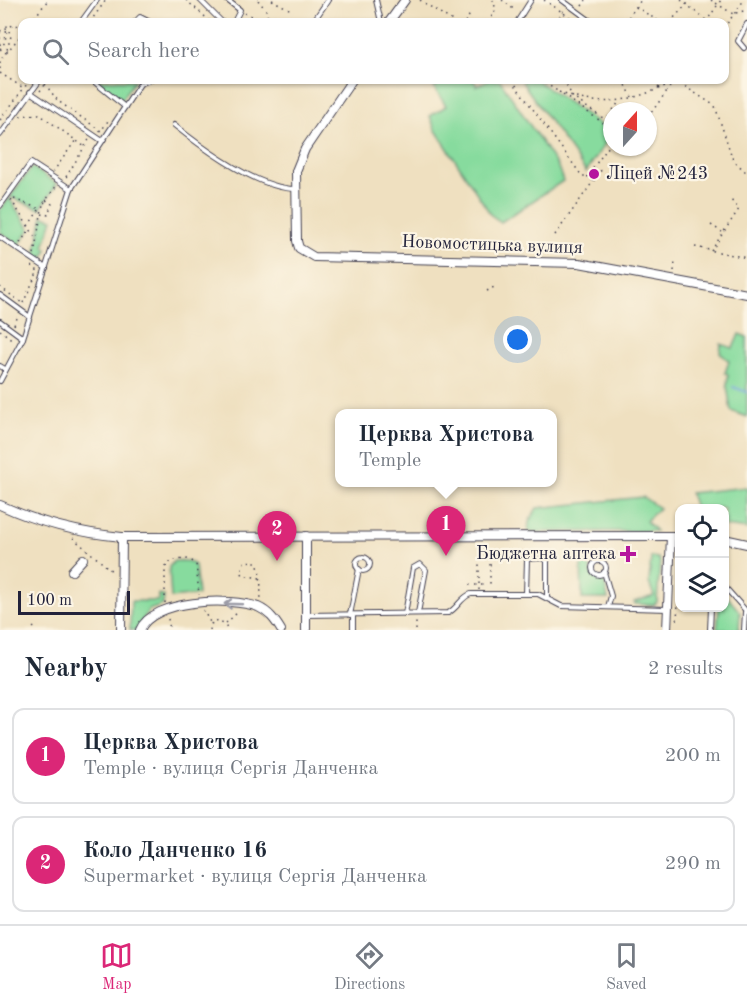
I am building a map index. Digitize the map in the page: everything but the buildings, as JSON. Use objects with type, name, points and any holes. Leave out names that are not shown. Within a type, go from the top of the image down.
[{"type":"street","points":[[393,18],[405,0]]},
{"type":"street","points":[[296,189],[296,171],[304,149],[347,84]]},
{"type":"street","name":"Новомостицька вулиця","points":[[296,189],[297,241],[306,254],[314,257],[579,263],[747,294]]},
{"type":"street","points":[[0,505],[54,525],[84,533],[122,537],[675,536],[667,630]]},
{"type":"street","points":[[306,536],[306,630]]},
{"type":"street","points":[[121,630],[122,537]]},
{"type":"street","points":[[729,539],[747,543]]},
{"type":"street","points":[[72,571],[83,559]]},
{"type":"street","points":[[140,630],[150,616],[165,608],[199,603],[246,604],[270,614],[281,630]]},
{"type":"lane","points":[[84,18],[97,0]]},
{"type":"lane","points":[[200,0],[218,18]]},
{"type":"lane","points":[[227,0],[239,7],[241,13],[237,18]]},
{"type":"lane","points":[[316,18],[328,0]]},
{"type":"lane","points":[[376,0],[380,18]]},
{"type":"lane","points":[[520,18],[531,0]]},
{"type":"lane","points":[[562,0],[586,18]]},
{"type":"lane","points":[[744,48],[738,41],[747,24]]},
{"type":"lane","points":[[0,135],[37,84]]},
{"type":"lane","points":[[97,84],[125,107]]},
{"type":"lane","points":[[0,381],[23,338],[71,189],[101,140],[140,84]]},
{"type":"lane","points":[[30,92],[101,140]]},
{"type":"lane","points":[[174,125],[200,146],[266,182],[281,188],[296,189]]},
{"type":"lane","points":[[2,204],[31,163],[71,189]]},
{"type":"lane","points":[[0,237],[46,268]]},
{"type":"lane","points":[[0,295],[30,317]]},
{"type":"lane","points":[[0,321],[23,338]]},
{"type":"lane","points":[[0,366],[5,369]]},
{"type":"lane","points":[[526,594],[527,559],[543,558],[547,561],[547,598]]},
{"type":"lane","points":[[405,614],[413,568],[420,564],[426,570],[417,613]]},
{"type":"lane","points":[[353,630],[351,615],[358,569]]},
{"type":"lane","points":[[604,572],[611,596],[608,607]]},
{"type":"lane","points":[[729,592],[746,612],[744,630]]},
{"type":"lane","points":[[306,615],[448,612],[456,608],[466,596],[479,594],[538,594],[561,606],[668,609]]},
{"type":"lane","points":[[710,630],[711,612]]},
{"type":"path","points":[[34,18],[48,0]]},
{"type":"path","points":[[93,18],[106,0]]},
{"type":"path","points":[[186,0],[206,18]]},
{"type":"path","points":[[258,0],[266,10],[267,18]]},
{"type":"path","points":[[274,0],[293,10]]},
{"type":"path","points":[[279,4],[281,0]]},
{"type":"path","points":[[420,0],[448,18]]},
{"type":"path","points":[[491,18],[496,10],[493,0]]},
{"type":"path","points":[[502,0],[522,15]]},
{"type":"path","points":[[544,0],[571,18]]},
{"type":"path","points":[[578,12],[586,0]]},
{"type":"path","points":[[628,18],[641,0]]},
{"type":"path","points":[[681,0],[702,18]]},
{"type":"path","points":[[674,18],[691,0]]},
{"type":"path","points":[[711,0],[734,14]]},
{"type":"path","points":[[710,18],[721,0]]},
{"type":"path","points":[[729,20],[744,0]]},
{"type":"path","points":[[636,7],[654,18]]},
{"type":"path","points":[[734,14],[747,9]]},
{"type":"path","points":[[559,18],[563,12]]},
{"type":"path","points":[[241,13],[259,18]]},
{"type":"path","points":[[468,18],[471,13]]},
{"type":"path","points":[[6,53],[0,49],[5,42],[7,26]]},
{"type":"path","points":[[6,53],[11,36],[7,26]]},
{"type":"path","points":[[0,45],[0,31],[7,26],[18,26]]},
{"type":"path","points":[[18,39],[0,60],[0,74],[30,92]]},
{"type":"path","points":[[0,120],[27,84]]},
{"type":"path","points":[[37,96],[45,84],[58,101],[101,131],[112,115]]},
{"type":"path","points":[[517,84],[516,86],[582,177],[587,176],[594,181]]},
{"type":"path","points":[[546,84],[603,122]]},
{"type":"path","points":[[566,84],[573,98],[603,118]]},
{"type":"path","points":[[626,84],[633,99]]},
{"type":"path","points":[[657,90],[662,84]]},
{"type":"path","points":[[619,102],[633,99],[668,84]]},
{"type":"path","points":[[657,104],[672,84]]},
{"type":"path","points":[[681,84],[715,106],[733,160],[747,173]]},
{"type":"path","points":[[559,92],[573,98],[603,103]]},
{"type":"path","points":[[20,117],[39,114],[85,147]]},
{"type":"path","points":[[18,246],[46,200],[93,134]]},
{"type":"path","points":[[52,173],[76,140]]},
{"type":"path","points":[[587,176],[603,154]]},
{"type":"path","points":[[555,235],[603,169]]},
{"type":"path","points":[[9,196],[41,210]]},
{"type":"path","points":[[2,204],[9,196]]},
{"type":"path","points":[[9,196],[37,239]]},
{"type":"path","points":[[711,250],[739,209],[729,198]]},
{"type":"path","points":[[42,214],[47,216],[52,204],[46,200]]},
{"type":"path","points":[[33,257],[41,210]]},
{"type":"path","points":[[711,225],[723,233]]},
{"type":"path","points":[[695,248],[747,258]]},
{"type":"path","points":[[12,330],[38,271],[29,264]]},
{"type":"path","points":[[0,287],[23,304]]},
{"type":"path","points":[[487,291],[494,287]]},
{"type":"path","points":[[0,330],[18,344]]},
{"type":"path","points":[[271,531],[272,516]]},
{"type":"path","points":[[70,536],[116,574]]},
{"type":"path","points":[[490,558],[490,594]]},
{"type":"path","points":[[170,630],[165,608],[165,568],[172,560],[189,560],[198,567],[199,603],[211,624],[210,630]]},
{"type":"path","points":[[260,578],[243,575],[241,571],[244,562],[249,560],[257,563],[260,578],[261,609]]},
{"type":"path","points":[[479,562],[479,594]]},
{"type":"path","points":[[469,585],[485,585]]},
{"type":"path","points":[[225,624],[246,604]]},
{"type":"path","points":[[677,612],[677,620]]},
{"type":"path","points":[[416,630],[417,613]]},
{"type":"path","points":[[211,624],[218,620],[225,624],[228,630]]},
{"type":"path","points":[[33,627],[37,630]]},
{"type":"green space","points":[[102,84],[132,84],[121,100]]},
{"type":"green space","points":[[439,84],[476,84],[475,87],[481,84],[503,84],[558,167],[563,181],[501,222],[491,215],[435,129],[430,116],[446,106],[434,87]]},
{"type":"green space","points":[[523,84],[542,84],[603,127],[603,146],[586,172]]},
{"type":"green space","points":[[32,167],[57,184],[40,209],[10,197]]},
{"type":"green space","points":[[9,198],[30,229],[19,245],[0,232],[0,210]]},
{"type":"green space","points":[[43,216],[53,219],[42,261],[35,255]]},
{"type":"green space","points":[[739,334],[747,337],[747,417],[731,411],[727,386],[728,374],[725,373],[729,361],[720,353],[721,344],[733,348]]},
{"type":"green space","points":[[747,487],[747,529],[729,527],[729,504],[694,504],[690,493]]},
{"type":"green space","points":[[643,497],[659,508],[646,521],[656,531],[528,532],[529,522],[537,508]]},
{"type":"green space","points":[[651,557],[658,558],[660,561],[657,602],[654,605],[635,604],[634,602],[654,596],[649,583]]},
{"type":"green space","points":[[581,559],[589,560],[591,573],[604,580],[608,599],[582,599]]},
{"type":"green space","points":[[174,561],[188,561],[195,565],[198,595],[171,598],[169,567]]},
{"type":"green space","points":[[159,594],[164,596],[163,605],[149,610],[136,630],[130,630],[131,601],[158,601]]},
{"type":"green space","points":[[729,599],[740,612],[739,630],[717,630],[719,612],[729,612]]},
{"type":"waterway","points":[[733,387],[747,392]]},
{"type":"place","name":"Ліцей №243","points":[[594,174]]},
{"type":"place","name":"Бюджетна аптека","points":[[628,554]]},
{"type":"place","name":"Церква Христова","points":[[446,556]]},
{"type":"place","name":"Коло Данченко 16","points":[[277,561]]}]
